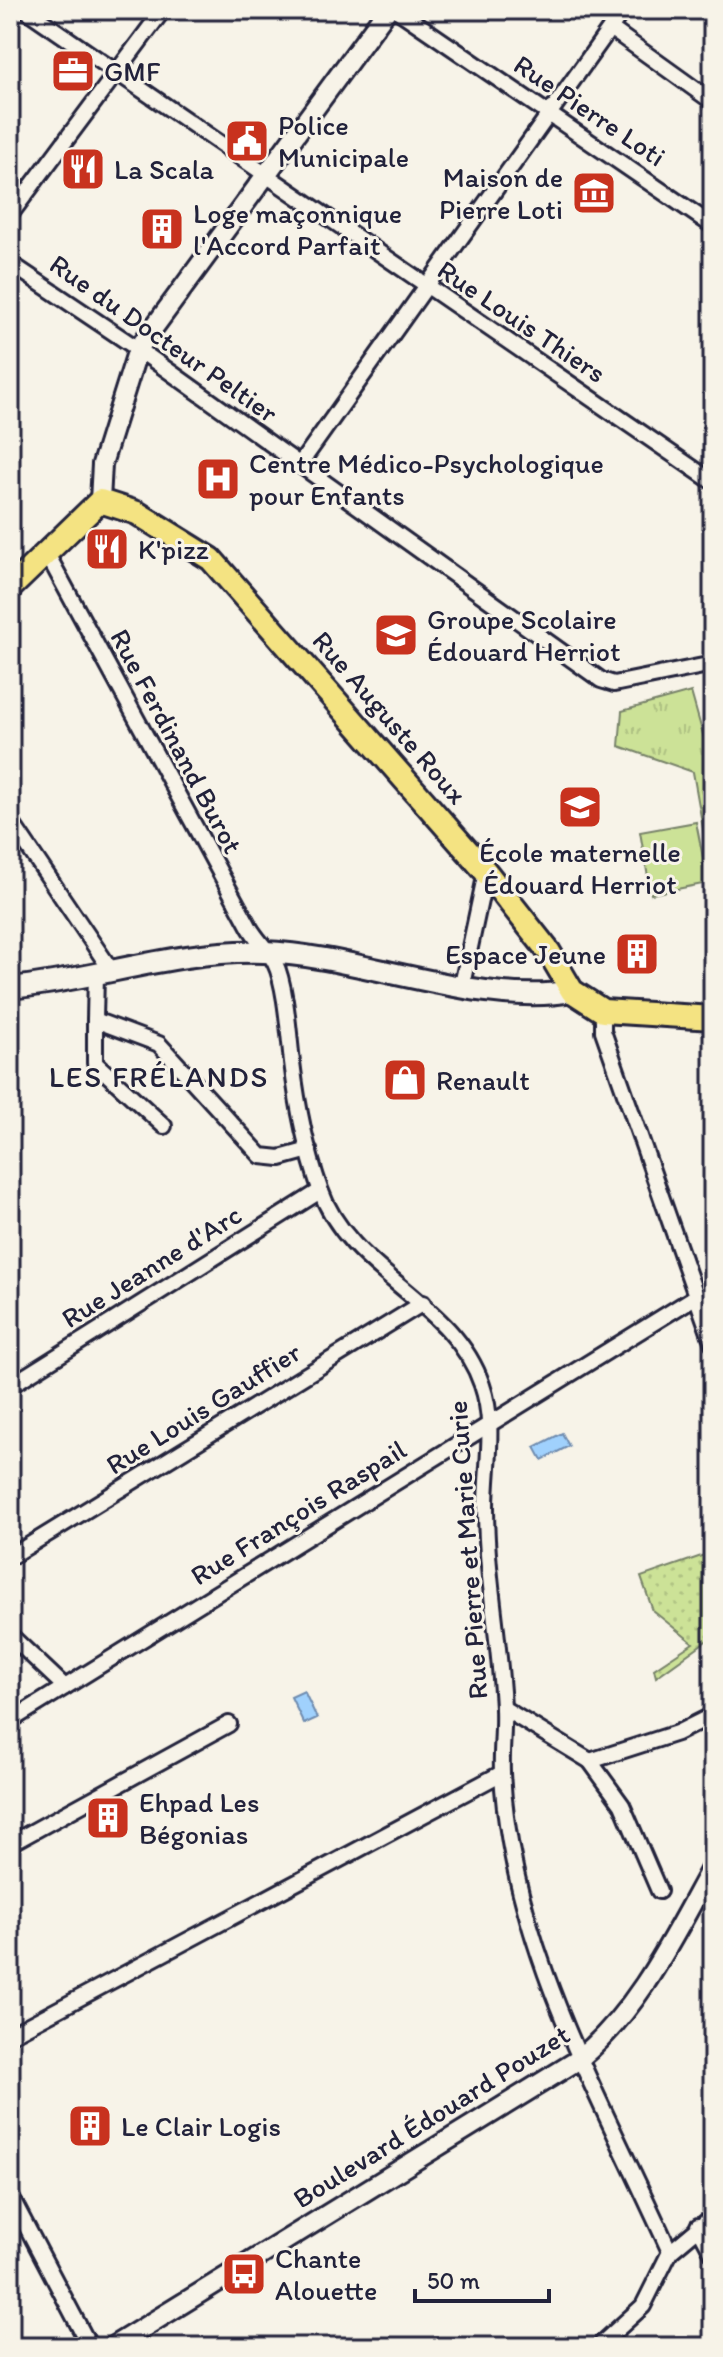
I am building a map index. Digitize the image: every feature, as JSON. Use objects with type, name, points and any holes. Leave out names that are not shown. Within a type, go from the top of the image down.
[{"type":"main road","points":[[10,588],[100,501]]},
{"type":"main road","name":"Rue Auguste Roux","points":[[100,501],[137,513],[211,559],[486,872],[549,952],[572,991],[603,1011]]},
{"type":"main road","points":[[10,988],[183,956],[266,952],[462,985],[547,995],[572,991]]},
{"type":"main road","points":[[603,1011],[713,1018]]},
{"type":"street","name":"Rue Louis Thiers","points":[[26,10],[713,482]]},
{"type":"street","points":[[10,215],[163,10]]},
{"type":"street","points":[[100,501],[102,464],[138,349],[387,10]]},
{"type":"street","name":"Rue Pierre Loti","points":[[397,10],[713,226]]},
{"type":"street","points":[[300,464],[623,10]]},
{"type":"street","points":[[610,28],[713,102]]},
{"type":"street","name":"Rue du Docteur Peltier","points":[[10,263],[138,349],[601,680],[614,684],[713,664]]},
{"type":"street","name":"Rue Ferdinand Burot","points":[[46,552],[266,952]]},
{"type":"street","points":[[10,820],[104,972],[95,1020],[95,1063],[164,1126]]},
{"type":"street","points":[[462,985],[486,872]]},
{"type":"street","name":"Rue Pierre et Marie Curie","points":[[266,952],[276,965],[309,1150],[320,1191],[335,1221],[353,1245],[423,1303],[466,1350],[482,1386],[490,1425],[486,1509],[503,1708],[502,1773],[521,1899],[578,2060],[612,2125],[670,2252]]},
{"type":"street","points":[[603,1011],[603,1031],[713,1344]]},
{"type":"street","points":[[95,1020],[159,1044],[261,1156],[280,1158],[309,1150]]},
{"type":"street","name":"Rue Jeanne d'Arc","points":[[10,1386],[320,1191]]},
{"type":"street","name":"Rue François Raspail","points":[[10,1721],[695,1297]]},
{"type":"street","name":"Rue Louis Gauffier","points":[[10,1557],[423,1303]]},
{"type":"street","points":[[10,1635],[65,1687]]},
{"type":"street","points":[[503,1708],[590,1761],[622,1805],[659,1891]]},
{"type":"street","points":[[590,1761],[677,1733],[713,1715]]},
{"type":"street","points":[[10,1844],[229,1724]]},
{"type":"street","points":[[10,2035],[502,1773]]},
{"type":"street","name":"Boulevard Édouard Pouzet","points":[[112,2347],[578,2060],[608,2036],[639,1994],[713,1865]]},
{"type":"street","points":[[10,2195],[90,2347]]},
{"type":"street","points":[[598,2347],[643,2306],[670,2252],[713,2216]]},
{"type":"street","points":[[698,2226],[713,2254]]},
{"type":"green space","points":[[691,692],[713,770],[713,885],[693,772],[619,746],[622,711]]},
{"type":"green space","points":[[696,822],[708,883],[651,894],[640,832]]},
{"type":"green space","points":[[713,1552],[713,1582],[708,1584],[713,1595],[713,1636],[656,1677],[654,1669],[693,1643],[653,1611],[641,1577]]},
{"type":"water","points":[[562,1433],[569,1446],[542,1460],[535,1447]]},
{"type":"water","points":[[304,1691],[317,1718],[304,1724],[291,1697]]},
{"type":"place","name":"GMF","points":[[73,71]]},
{"type":"place","name":"Police Municipale","points":[[247,141]]},
{"type":"place","name":"La Scala","points":[[83,169]]},
{"type":"place","name":"Maison de Pierre Loti","points":[[594,193]]},
{"type":"place","name":"Loge maçonnique l'Accord Parfait","points":[[162,229]]},
{"type":"place","name":"Centre Médico-Psychologique pour Enfants","points":[[218,479]]},
{"type":"place","name":"K'pizz","points":[[107,549]]},
{"type":"place","name":"Groupe Scolaire Édouard Herriot","points":[[396,635]]},
{"type":"place","name":"École maternelle Édouard Herriot","points":[[580,807]]},
{"type":"place","name":"Espace Jeune","points":[[637,954]]},
{"type":"place","name":"Renault","points":[[405,1080]]},
{"type":"place","name":"Ehpad Les Bégonias","points":[[108,1818]]},
{"type":"place","name":"Le Clair Logis","points":[[90,2126]]},
{"type":"place","name":"Chante Alouette","points":[[244,2274]]},
{"type":"district","name":"LES FRÉLANDS","points":[[159,1076]]}]
